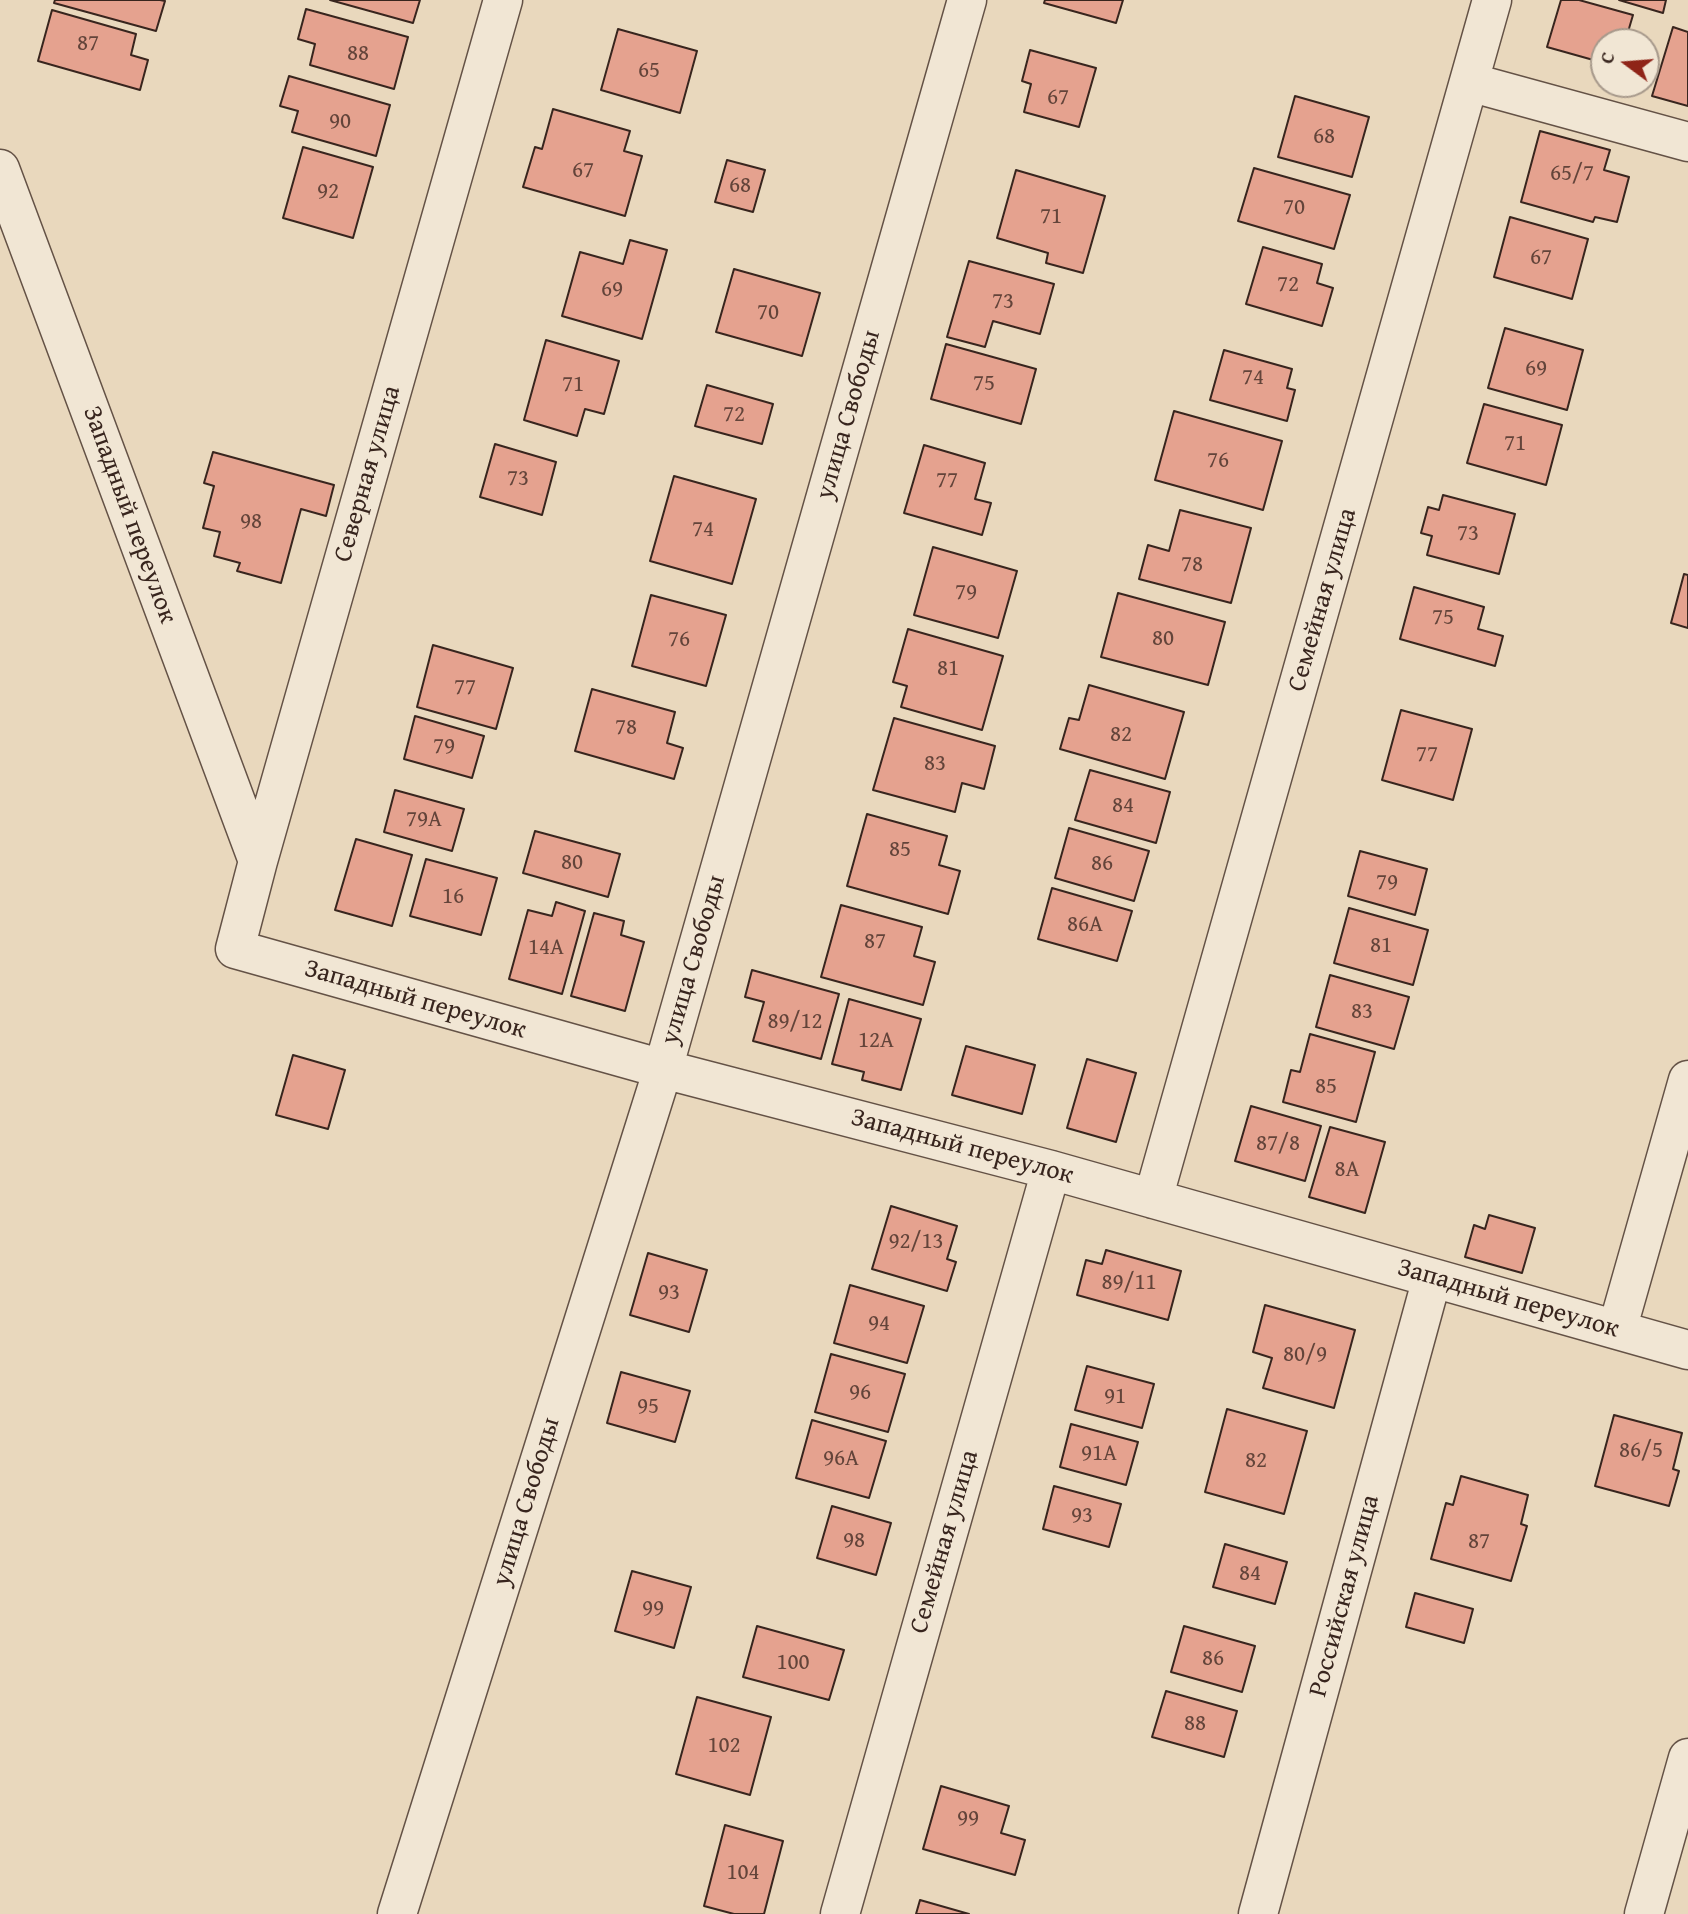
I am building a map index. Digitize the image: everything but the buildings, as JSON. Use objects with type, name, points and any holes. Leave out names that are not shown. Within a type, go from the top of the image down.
[{"type":"street","name":"Северная улица","points":[[235,949],[503,0]]},
{"type":"street","name":"улица Свободы","points":[[397,1914],[663,1069],[967,0]]},
{"type":"street","name":"Семейная улица","points":[[1153,1199],[1492,0]]},
{"type":"street","points":[[1469,82],[1688,142]]},
{"type":"street","name":"Западный переулок","points":[[0,169],[258,861]]},
{"type":"street","name":"Западный переулок","points":[[235,949],[663,1069],[1051,1170],[1688,1350]]},
{"type":"street","points":[[1617,1330],[1688,1080]]},
{"type":"street","name":"Семейная улица","points":[[840,1914],[1051,1170]]},
{"type":"street","name":"Российская улица","points":[[1258,1914],[1432,1278]]},
{"type":"street","points":[[1644,1914],[1688,1758]]}]
